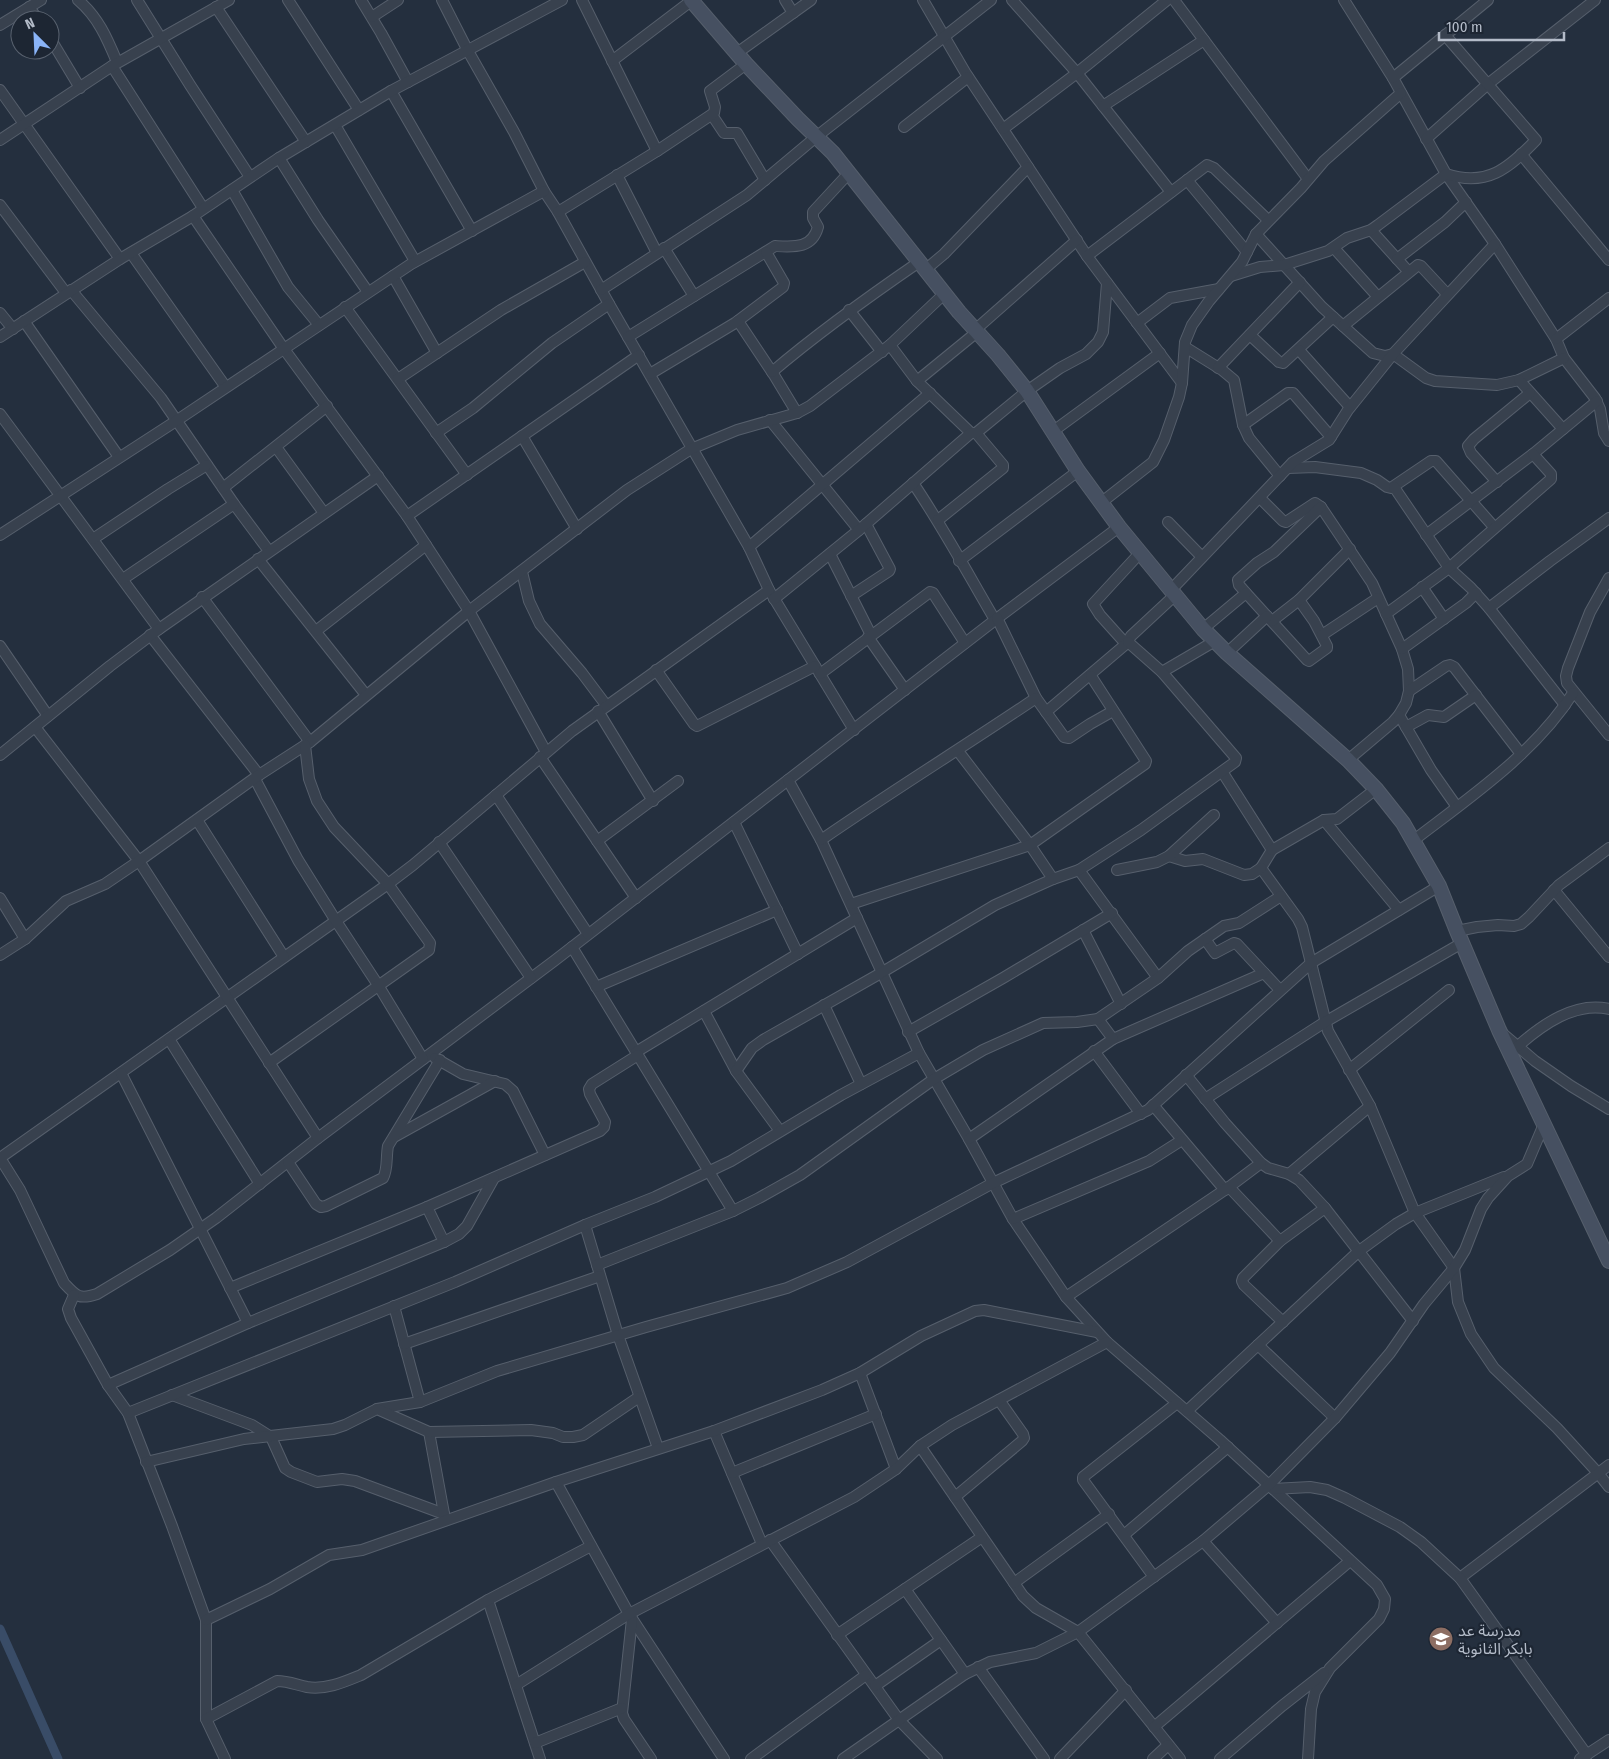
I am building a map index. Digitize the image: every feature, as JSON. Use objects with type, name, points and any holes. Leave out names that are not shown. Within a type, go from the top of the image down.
[{"type":"street","points":[[0,25],[40,0]]},
{"type":"street","points":[[78,0],[96,19],[105,34],[115,64],[204,208]]},
{"type":"street","points":[[137,0],[190,86],[250,176]]},
{"type":"street","points":[[0,140],[115,64],[229,0]]},
{"type":"street","points":[[288,0],[360,110]]},
{"type":"street","points":[[361,0],[408,82]]},
{"type":"street","points":[[372,17],[398,0]]},
{"type":"street","points":[[442,0],[544,191],[558,212],[691,449],[749,547],[772,594],[854,730]]},
{"type":"street","points":[[0,337],[68,291],[193,216],[278,158],[391,91],[562,0]]},
{"type":"street","points":[[582,0],[657,151]]},
{"type":"street","points":[[612,61],[691,0],[741,58],[833,154],[944,294],[998,355],[1027,391],[1078,471],[1119,527],[1203,629],[1227,653],[1348,760],[1376,789],[1414,840],[1439,886],[1499,1030],[1609,1261]]},
{"type":"street","points":[[785,0],[793,13]]},
{"type":"street","points":[[558,212],[712,115],[716,111],[716,107],[710,91],[741,58],[793,13],[812,0]]},
{"type":"street","points":[[923,0],[968,77],[1087,256],[1182,383]]},
{"type":"street","points":[[601,290],[747,195],[816,137],[991,0]]},
{"type":"street","points":[[1012,0],[1077,73],[1172,192]]},
{"type":"street","points":[[1174,0],[1308,179]]},
{"type":"street","points":[[1344,0],[1393,78],[1446,174],[1495,244],[1556,339],[1564,358],[1597,401],[1604,433],[1609,441]]},
{"type":"street","points":[[1393,78],[1488,0]]},
{"type":"street","points":[[1426,139],[1488,84],[1595,0]]},
{"type":"street","points":[[1003,129],[1077,73],[1160,2]]},
{"type":"street","points":[[216,7],[306,142]]},
{"type":"street","points":[[1445,35],[1536,140],[1499,171],[1483,178],[1461,178],[1446,174]]},
{"type":"street","points":[[1103,106],[1204,40]]},
{"type":"street","points":[[60,55],[80,88]]},
{"type":"street","points":[[904,127],[968,77]]},
{"type":"street","points":[[0,90],[120,259]]},
{"type":"street","points":[[391,91],[472,231]]},
{"type":"street","points":[[1102,502],[1153,462],[1164,440],[1182,383],[1185,347],[1192,325],[1242,262],[1256,234],[1330,155],[1401,93]]},
{"type":"street","points":[[712,115],[724,133],[737,133],[765,180]]},
{"type":"street","points":[[335,125],[415,261]]},
{"type":"street","points":[[1521,154],[1609,260]]},
{"type":"street","points":[[278,158],[368,292]]},
{"type":"street","points":[[1087,256],[1207,165],[1210,165],[1268,220]]},
{"type":"street","points":[[772,372],[849,310],[944,254],[1028,167]]},
{"type":"street","points":[[628,337],[775,246],[785,248],[800,246],[810,240],[816,233],[818,226],[813,218],[813,212],[849,173]]},
{"type":"street","points":[[1230,277],[1260,267],[1284,265],[1334,248],[1347,238],[1371,230],[1446,174]]},
{"type":"street","points":[[617,175],[661,251],[694,296]]},
{"type":"street","points":[[1187,180],[1247,252]]},
{"type":"street","points":[[232,190],[288,287],[319,325]]},
{"type":"street","points":[[0,535],[176,421],[415,261],[544,191]]},
{"type":"street","points":[[1397,259],[1445,222],[1466,202]]},
{"type":"street","points":[[0,205],[68,291],[162,398],[207,466],[269,551]]},
{"type":"street","points":[[193,216],[284,349],[407,516],[469,611],[543,755],[636,898]]},
{"type":"street","points":[[1371,230],[1408,271]]},
{"type":"street","points":[[1256,234],[1333,317],[1373,353],[1385,356],[1393,354]]},
{"type":"street","points":[[917,381],[1077,240]]},
{"type":"street","points":[[1046,712],[1091,676],[1127,643],[1131,636],[1173,593],[1202,558],[1293,462],[1322,445],[1330,437],[1350,407],[1393,354],[1495,244]]},
{"type":"street","points":[[1334,248],[1378,297]]},
{"type":"street","points":[[650,374],[738,321],[783,287],[784,283],[766,252]]},
{"type":"street","points":[[131,253],[226,386]]},
{"type":"street","points":[[398,379],[502,310],[585,262]]},
{"type":"street","points":[[1343,326],[1414,266],[1421,266],[1447,294]]},
{"type":"street","points":[[393,276],[437,353]]},
{"type":"street","points":[[1218,368],[1300,282]]},
{"type":"street","points":[[1107,283],[1103,332],[1098,342],[1086,354],[1060,368],[1027,391],[913,483],[830,554],[602,708],[388,884],[0,1158],[20,1190],[64,1283],[74,1295],[85,1298],[96,1294],[170,1250],[572,947],[996,619],[1119,527]]},
{"type":"street","points":[[1137,323],[1167,299],[1219,289]]},
{"type":"street","points":[[0,955],[25,939],[66,901],[106,884],[257,777],[308,744],[469,611],[627,490],[691,449],[737,430],[797,413],[810,406],[886,349],[944,294]]},
{"type":"street","points":[[1556,339],[1609,298]]},
{"type":"street","points":[[436,433],[473,408],[552,344],[609,304]]},
{"type":"street","points":[[345,307],[467,475]]},
{"type":"street","points":[[849,310],[917,381],[974,433],[1003,465],[1003,468],[938,520]]},
{"type":"street","points":[[0,313],[13,329]]},
{"type":"street","points":[[1250,335],[1282,363],[1288,361],[1333,317]]},
{"type":"street","points":[[24,321],[119,457]]},
{"type":"street","points":[[738,321],[797,413]]},
{"type":"street","points":[[1185,347],[1234,380],[1243,425],[1249,438],[1280,476]]},
{"type":"street","points":[[1299,350],[1350,407]]},
{"type":"street","points":[[1052,432],[1160,354]]},
{"type":"street","points":[[1393,354],[1426,378],[1434,381],[1497,385],[1519,380],[1564,358]]},
{"type":"street","points":[[407,516],[639,355]]},
{"type":"street","points":[[1519,380],[1563,429]]},
{"type":"street","points":[[1243,425],[1288,393],[1293,392],[1330,437]]},
{"type":"street","points":[[749,547],[930,393]]},
{"type":"street","points":[[1497,482],[1471,453],[1468,446],[1474,438],[1530,393]]},
{"type":"street","points":[[1426,535],[1533,454],[1597,401]]},
{"type":"street","points":[[223,488],[327,406]]},
{"type":"street","points":[[0,414],[159,629]]},
{"type":"street","points":[[770,420],[822,486],[862,527],[890,568],[889,571],[851,596]]},
{"type":"street","points":[[522,436],[577,529]]},
{"type":"street","points":[[276,447],[324,513]]},
{"type":"street","points":[[1386,614],[1449,568],[1551,479],[1551,474],[1533,454]]},
{"type":"street","points":[[1288,468],[1315,467],[1361,473],[1387,487],[1394,487],[1432,461],[1436,461],[1494,527]]},
{"type":"street","points":[[93,539],[168,489],[207,466]]},
{"type":"street","points":[[960,561],[1078,471]]},
{"type":"street","points":[[0,755],[202,597],[378,476]]},
{"type":"street","points":[[913,483],[938,520],[960,561],[996,619],[1036,698],[1066,738],[1113,711]]},
{"type":"street","points":[[1394,487],[1449,568],[1489,608],[1565,705]]},
{"type":"street","points":[[1260,498],[1286,522],[1315,504],[1321,507],[1368,577],[1402,648],[1408,669],[1409,691],[1406,703],[1393,722],[1348,760]]},
{"type":"street","points":[[123,579],[234,504]]},
{"type":"street","points":[[1299,600],[1322,635],[1327,648],[1312,659],[1307,660],[1239,585],[1238,579],[1274,552],[1321,507]]},
{"type":"street","points":[[1489,608],[1609,518]]},
{"type":"street","points":[[1168,522],[1202,558]]},
{"type":"street","points":[[316,631],[426,545]]},
{"type":"street","points":[[1227,653],[1269,619],[1299,600],[1350,549]]},
{"type":"street","points":[[736,1071],[757,1044],[995,905],[1053,879],[1079,870],[1142,830],[1223,773],[1235,762],[1236,758],[1162,672],[1127,643],[1100,615],[1093,604],[1140,553]]},
{"type":"street","points":[[830,554],[870,636],[905,690]]},
{"type":"street","points":[[258,559],[366,695]]},
{"type":"street","points":[[522,572],[529,601],[540,624],[588,680],[653,800]]},
{"type":"street","points":[[1608,732],[1574,693],[1567,683],[1566,676],[1590,612],[1609,579]]},
{"type":"street","points":[[1422,588],[1444,619]]},
{"type":"street","points":[[656,670],[697,726],[818,670],[932,592],[965,643]]},
{"type":"street","points":[[1203,629],[1246,593]]},
{"type":"street","points":[[1402,648],[1444,619],[1476,593]]},
{"type":"street","points":[[202,597],[308,744],[309,778],[317,801],[334,828],[388,884],[431,946],[429,950],[269,1063]]},
{"type":"street","points":[[1322,635],[1378,598]]},
{"type":"street","points":[[150,636],[257,777],[298,860],[336,921],[427,1057],[440,1060],[463,1074],[505,1084],[517,1097],[545,1156]]},
{"type":"street","points":[[1162,672],[1215,641]]},
{"type":"street","points":[[0,646],[48,716]]},
{"type":"street","points":[[1409,691],[1446,666],[1454,667],[1521,754]]},
{"type":"street","points":[[851,904],[1030,845],[1146,763],[1091,676]]},
{"type":"street","points":[[1414,840],[1521,754],[1544,732],[1574,693]]},
{"type":"street","points":[[1406,727],[1428,714],[1440,718],[1444,717],[1476,695]]},
{"type":"street","points":[[822,840],[1036,698]]},
{"type":"street","points":[[1399,715],[1431,770],[1457,807]]},
{"type":"street","points":[[35,727],[139,861],[318,1138]]},
{"type":"street","points":[[958,751],[1030,845],[1053,879]]},
{"type":"street","points":[[1223,773],[1272,850]]},
{"type":"street","points":[[788,780],[822,840],[919,1053],[1013,1219],[1066,1296],[1096,1332],[1228,1447],[1377,1585],[1385,1600],[1384,1609],[1379,1619],[1330,1668],[1220,1759]]},
{"type":"street","points":[[598,841],[678,781]]},
{"type":"street","points":[[1169,856],[1182,861],[1203,859],[1244,875],[1252,874],[1260,868],[1272,850],[1324,820],[1337,819],[1376,789]]},
{"type":"street","points":[[496,795],[588,934]]},
{"type":"street","points":[[1117,870],[1157,862],[1169,856],[1214,815]]},
{"type":"street","points":[[197,820],[284,957]]},
{"type":"street","points":[[1324,820],[1399,910]]},
{"type":"street","points":[[734,822],[798,954]]},
{"type":"street","points":[[439,842],[531,978]]},
{"type":"street","points":[[1205,1099],[1477,927],[1522,924],[1564,881],[1609,848]]},
{"type":"street","points":[[1260,868],[1302,927],[1325,1022],[1332,1040],[1370,1106],[1415,1213],[1454,1268],[1458,1302],[1471,1334],[1494,1368],[1557,1428],[1609,1487]]},
{"type":"street","points":[[1079,870],[1158,978]]},
{"type":"street","points":[[146,1462],[244,1439],[332,1429],[345,1425],[377,1409],[420,1402],[497,1371],[794,1285],[847,1262],[993,1183],[1141,1114],[1310,963],[1439,886]]},
{"type":"street","points":[[1554,890],[1609,957]]},
{"type":"street","points":[[597,1265],[759,1198],[800,1175],[934,1080],[983,1050],[1041,1024],[1098,1019],[1158,978],[1188,951],[1224,926],[1239,923],[1280,896]]},
{"type":"street","points":[[0,898],[25,939]]},
{"type":"street","points":[[596,988],[777,910]]},
{"type":"street","points":[[908,1032],[1112,913]]},
{"type":"street","points":[[230,1288],[427,1207],[600,1131],[604,1127],[605,1122],[590,1094],[589,1089],[592,1084],[704,1011],[857,918]]},
{"type":"street","points":[[1082,930],[1121,1004]]},
{"type":"street","points":[[1205,939],[1215,953],[1234,943],[1237,944],[1280,990]]},
{"type":"street","points":[[572,947],[733,1210]]},
{"type":"street","points":[[969,1139],[1113,1039],[1264,973]]},
{"type":"street","points":[[1349,1070],[1449,990]]},
{"type":"street","points":[[824,1005],[861,1084]]},
{"type":"street","points":[[1518,1046],[1538,1028],[1559,1017],[1582,1009],[1609,1008]]},
{"type":"street","points":[[704,1011],[736,1071],[780,1131]]},
{"type":"street","points":[[1098,1019],[1113,1039]]},
{"type":"street","points":[[1499,1030],[1535,1061],[1609,1109]]},
{"type":"street","points":[[169,1039],[260,1184]]},
{"type":"street","points":[[1094,1051],[1141,1114]]},
{"type":"street","points":[[128,1413],[455,1282],[585,1225],[655,1197],[731,1161],[861,1084],[919,1053]]},
{"type":"street","points":[[288,1162],[316,1204],[321,1207],[385,1176],[386,1153],[393,1137],[440,1060]]},
{"type":"street","points":[[121,1073],[248,1323]]},
{"type":"street","points":[[1186,1075],[1261,1163],[1268,1168],[1289,1174],[1299,1180],[1325,1208],[1413,1321]]},
{"type":"street","points":[[393,1137],[495,1081]]},
{"type":"street","points":[[1153,1105],[1182,1140],[1280,1241]]},
{"type":"street","points":[[1289,1174],[1370,1106]]},
{"type":"street","points":[[1187,1411],[1359,1251],[1396,1224],[1415,1213],[1508,1176],[1527,1164],[1544,1124]]},
{"type":"street","points":[[1013,1219],[1149,1161],[1182,1140]]},
{"type":"street","points":[[1066,1296],[1261,1163]]},
{"type":"street","points":[[843,1759],[965,1674],[990,1662],[1036,1653],[1078,1632],[1203,1541],[1271,1487],[1335,1418],[1390,1353],[1424,1304],[1454,1268],[1465,1250],[1481,1209],[1488,1198],[1508,1176]]},
{"type":"street","points":[[108,1385],[248,1323],[444,1242],[459,1234],[467,1226],[494,1178]]},
{"type":"street","points":[[427,1207],[444,1242]]},
{"type":"street","points":[[1283,1322],[1244,1285],[1243,1278],[1280,1241],[1325,1208]]},
{"type":"street","points":[[585,1225],[618,1335],[658,1448]]},
{"type":"street","points":[[404,1344],[600,1276]]},
{"type":"street","points":[[74,1295],[68,1309],[71,1318],[108,1385],[128,1413],[206,1620],[206,1719],[225,1759]]},
{"type":"street","points":[[394,1306],[420,1402]]},
{"type":"street","points":[[206,1620],[270,1589],[329,1554],[362,1550],[445,1517],[714,1431],[822,1390],[860,1373],[920,1336],[979,1310],[1096,1332]]},
{"type":"street","points":[[516,1686],[631,1617],[766,1542],[854,1497],[896,1469],[920,1446],[952,1425],[1107,1342]]},
{"type":"street","points":[[1258,1345],[1335,1418]]},
{"type":"street","points":[[860,1373],[896,1469]]},
{"type":"street","points":[[172,1395],[244,1421],[271,1437],[285,1468],[291,1472],[316,1482],[324,1483],[342,1479],[355,1481],[445,1517]]},
{"type":"street","points":[[377,1409],[429,1432],[542,1431],[563,1437],[573,1437],[583,1435],[640,1397]]},
{"type":"street","points":[[955,1497],[1024,1438],[999,1400]]},
{"type":"street","points":[[1154,1577],[1083,1480],[1084,1475],[1176,1402]]},
{"type":"street","points":[[732,1473],[876,1414]]},
{"type":"street","points":[[714,1431],[732,1473],[766,1542],[838,1635],[900,1720],[937,1759]]},
{"type":"street","points":[[429,1432],[445,1517]]},
{"type":"street","points":[[920,1446],[1022,1596],[1036,1608],[1078,1632],[1126,1690],[1173,1753],[1153,1759]]},
{"type":"street","points":[[1124,1535],[1228,1447]]},
{"type":"street","points":[[1460,1578],[1609,1465]]},
{"type":"street","points":[[556,1482],[631,1617],[724,1759]]},
{"type":"street","points":[[1271,1487],[1310,1487],[1327,1490],[1400,1527],[1422,1542],[1460,1578],[1583,1757],[1609,1740]]},
{"type":"street","points":[[1014,1583],[1109,1514]]},
{"type":"street","points":[[838,1635],[982,1537]]},
{"type":"street","points":[[1203,1541],[1277,1623]]},
{"type":"street","points":[[206,1719],[277,1681],[308,1687],[321,1687],[341,1683],[361,1675],[488,1600],[591,1546]]},
{"type":"street","points":[[1154,1727],[1350,1560]]},
{"type":"street","points":[[905,1589],[965,1674]]},
{"type":"street","points":[[488,1600],[540,1759]]},
{"type":"street","points":[[631,1617],[622,1708],[624,1719],[651,1759]]},
{"type":"street","points":[[875,1686],[941,1640]]},
{"type":"street","points":[[978,1667],[1044,1759]]},
{"type":"street","points":[[1308,1759],[1311,1709],[1315,1692],[1330,1668]]},
{"type":"street","points":[[752,1759],[866,1674]]},
{"type":"street","points":[[1060,1759],[1126,1690]]},
{"type":"street","points":[[535,1743],[622,1708]]},
{"type":"waterway","points":[[0,1629],[58,1759]]},
{"type":"place","name":"مدرسة عد بابكر الثانوية","points":[[1441,1639]]}]
